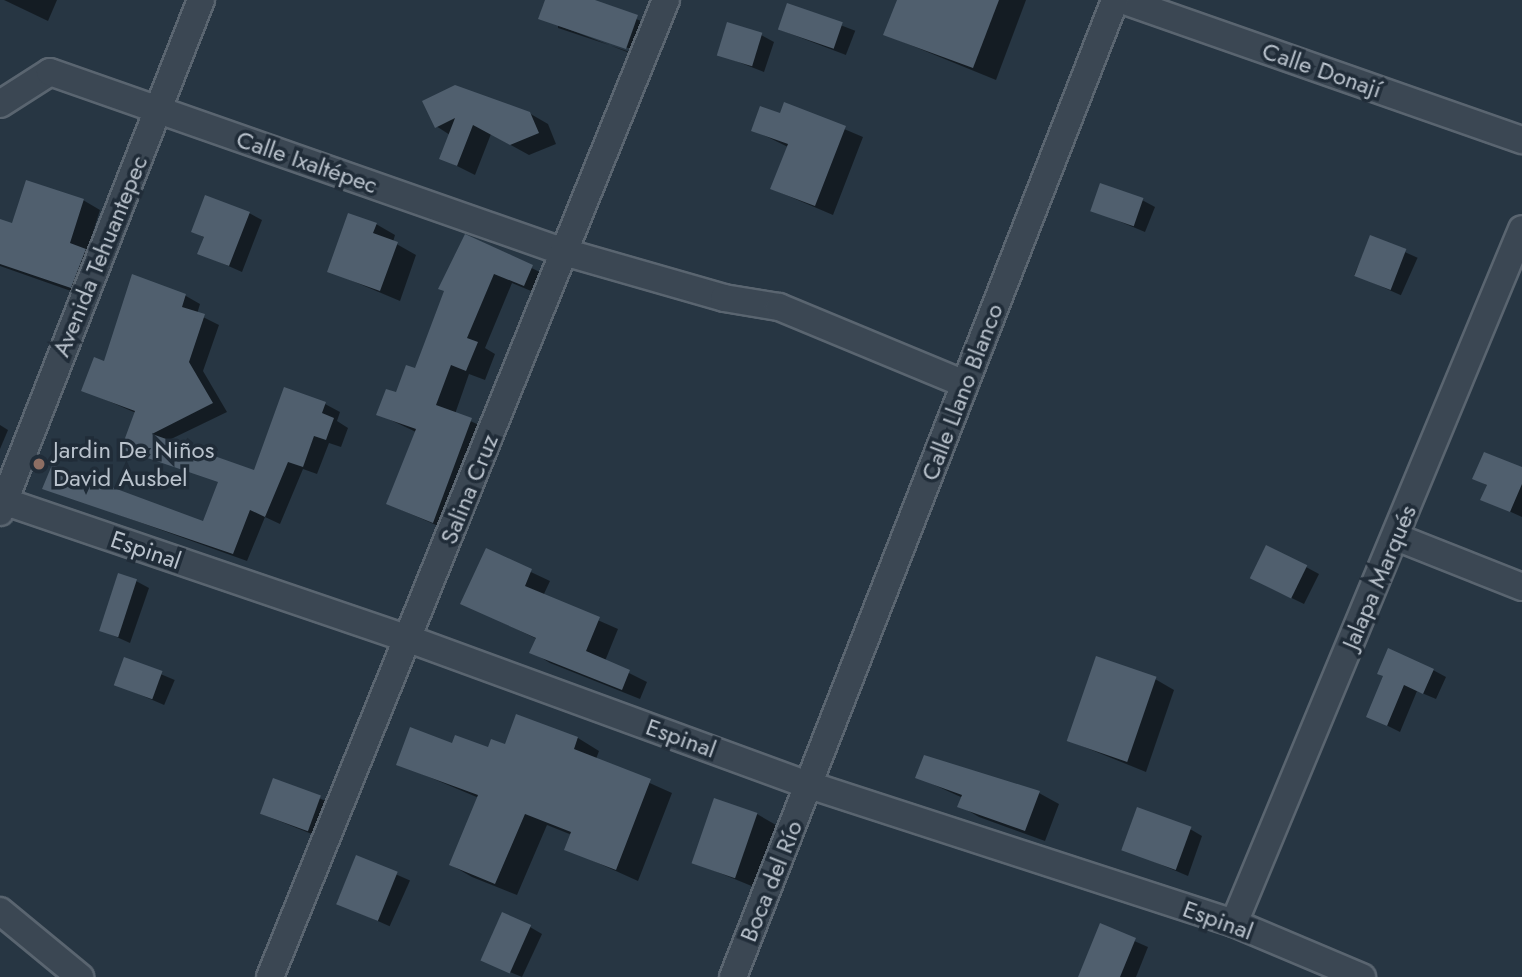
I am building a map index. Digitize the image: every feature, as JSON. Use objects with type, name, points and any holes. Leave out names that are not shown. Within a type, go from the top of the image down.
[{"type":"street","name":"Avenida Tehuantepec","points":[[1,505],[201,0]]},
{"type":"street","name":"Salina Cruz","points":[[270,977],[666,0]]},
{"type":"street","name":"Calle Llano Blanco","points":[[809,785],[1115,0]]},
{"type":"street","name":"Calle Donají","points":[[1122,0],[1522,139]]},
{"type":"street","name":"Calle Ixaltépec","points":[[0,104],[50,72],[564,252],[724,298],[779,307],[965,384]]},
{"type":"street","name":"Jalapa Marqués","points":[[1234,923],[1522,229]]},
{"type":"street","name":"Espinal","points":[[1,505],[409,639],[809,785],[1234,923],[1362,977]]},
{"type":"street","points":[[1396,537],[1522,587]]},
{"type":"street","name":"Boca del Río","points":[[733,977],[809,785]]},
{"type":"street","points":[[0,911],[80,977]]},
{"type":"building","points":[[545,0],[595,0],[638,15],[626,49],[538,19]]},
{"type":"building","points":[[897,0],[999,0],[973,68],[883,35]]},
{"type":"building","points":[[787,3],[843,22],[834,49],[778,29]]},
{"type":"building","points":[[727,22],[762,33],[752,66],[717,55]]},
{"type":"building","points":[[455,85],[530,112],[539,133],[510,145],[473,125],[457,166],[439,159],[455,118],[435,128],[422,101]]},
{"type":"building","points":[[784,102],[846,126],[815,206],[770,189],[788,144],[751,131],[760,106],[780,113]]},
{"type":"building","points":[[26,180],[84,199],[70,243],[86,249],[71,288],[0,264],[0,219],[12,223]]},
{"type":"building","points":[[1100,183],[1143,198],[1134,226],[1090,211]]},
{"type":"building","points":[[205,195],[250,212],[229,266],[197,254],[204,237],[191,232]]},
{"type":"building","points":[[348,213],[377,223],[373,233],[398,242],[380,291],[327,272]]},
{"type":"building","points":[[465,234],[533,265],[524,286],[494,274],[467,338],[478,342],[466,371],[451,365],[436,405],[472,418],[433,523],[386,504],[416,429],[376,415],[386,389],[396,392],[406,365],[415,368],[444,291],[438,289]]},
{"type":"building","points":[[1370,235],[1406,249],[1391,290],[1354,276]]},
{"type":"building","points":[[132,274],[186,294],[182,307],[205,314],[189,362],[213,403],[152,434],[254,470],[284,387],[326,402],[322,413],[334,418],[326,440],[314,436],[303,467],[288,462],[265,517],[250,510],[233,554],[42,489],[52,465],[203,521],[218,482],[121,449],[135,411],[81,391],[94,357],[104,361]]},
{"type":"building","points":[[1484,452],[1522,467],[1522,484],[1510,512],[1480,500],[1487,485],[1472,479]]},
{"type":"building","points":[[1266,545],[1307,565],[1291,598],[1250,578]]},
{"type":"building","points":[[486,548],[532,569],[525,586],[600,617],[586,651],[630,670],[622,690],[529,653],[536,638],[460,604]]},
{"type":"building","points":[[118,573],[137,579],[118,637],[99,631]]},
{"type":"building","points":[[1388,648],[1434,669],[1423,694],[1404,685],[1387,726],[1366,717],[1383,676],[1377,674]]},
{"type":"building","points":[[1096,656],[1157,677],[1127,762],[1067,741]]},
{"type":"building","points":[[124,657],[163,671],[152,699],[114,685]]},
{"type":"building","points":[[516,714],[578,737],[574,749],[651,779],[616,870],[564,850],[571,832],[525,814],[495,884],[449,865],[478,795],[396,765],[410,727],[452,743],[455,735],[488,747],[491,739],[505,744]]},
{"type":"building","points":[[924,755],[1040,791],[1025,831],[957,807],[962,795],[915,778]]},
{"type":"building","points":[[273,778],[321,795],[308,831],[260,814]]},
{"type":"building","points":[[714,798],[757,813],[735,878],[692,863]]},
{"type":"building","points":[[1137,807],[1192,827],[1176,870],[1121,850]]},
{"type":"building","points":[[356,855],[398,872],[378,921],[336,904]]},
{"type":"building","points":[[502,912],[531,925],[510,973],[480,960]]},
{"type":"building","points":[[1100,923],[1136,938],[1120,977],[1078,977]]},
{"type":"place","name":"Jardin De Niños David Ausbel","points":[[39,464]]}]
